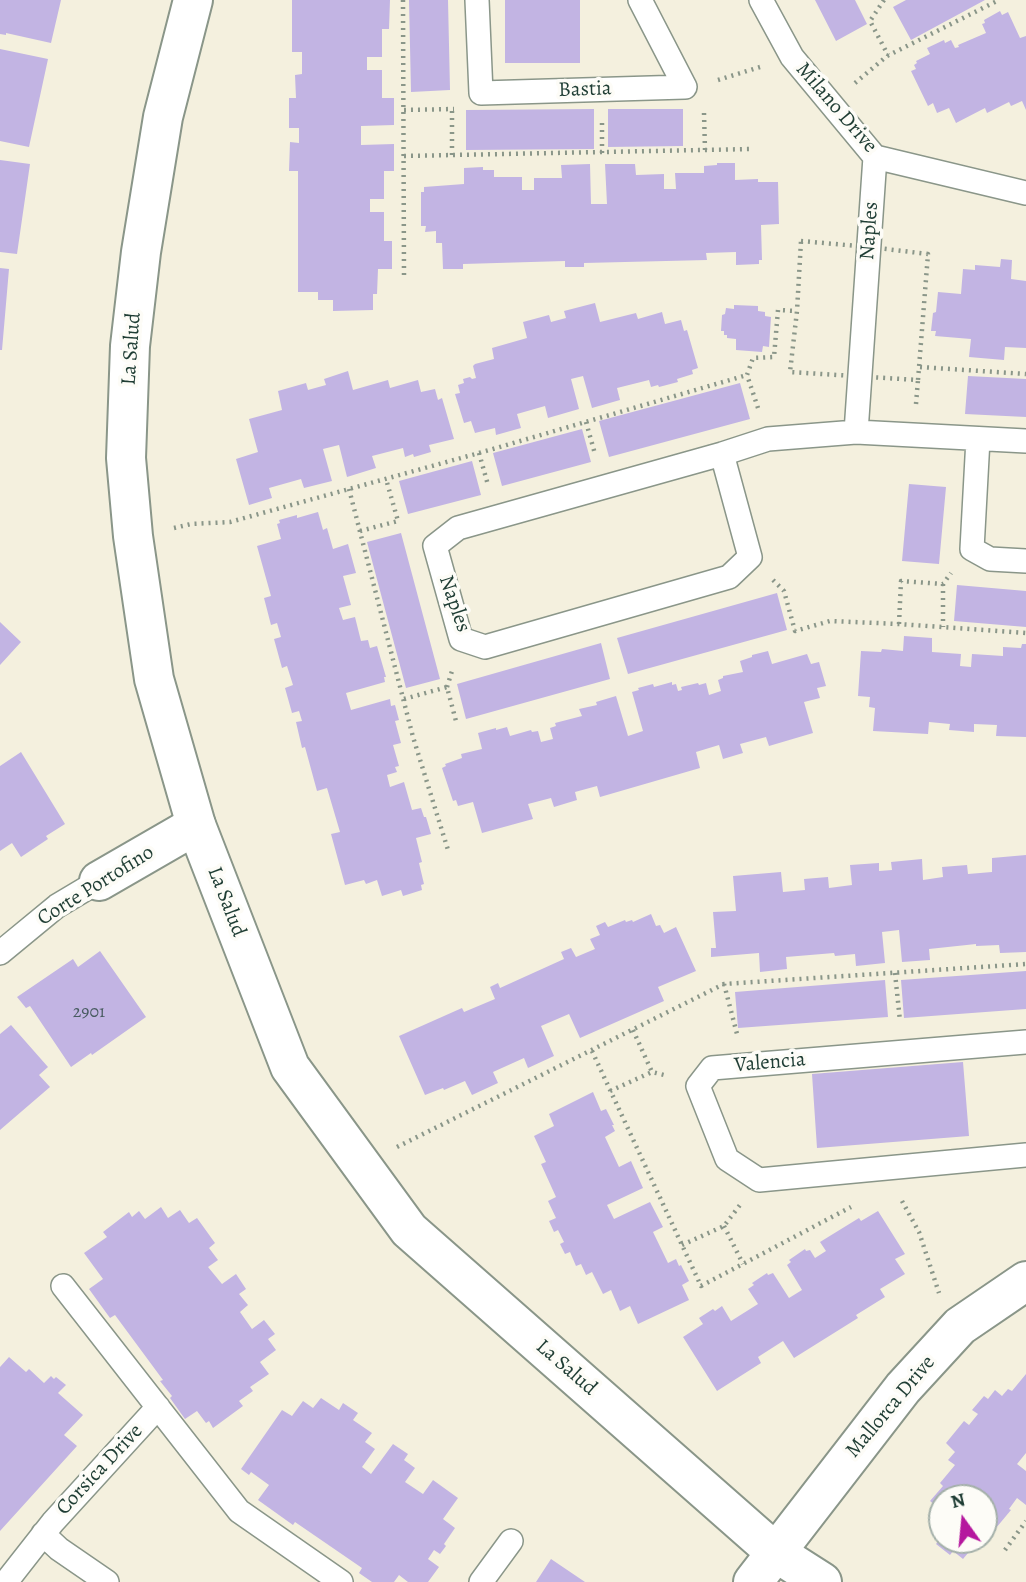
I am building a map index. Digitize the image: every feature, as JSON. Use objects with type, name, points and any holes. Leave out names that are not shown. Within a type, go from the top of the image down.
[{"type":"street","name":"La Salud","points":[[193,0],[163,117],[141,252],[130,346],[126,458],[133,536],[153,679],[196,825],[290,1067],[409,1230],[775,1552],[822,1582]]},
{"type":"street","name":"Corte Portofino","points":[[99,881],[196,825]]},
{"type":"street","name":"Mallorca Drive","points":[[753,1582],[903,1388],[960,1326],[1026,1281]]},
{"type":"lane","points":[[477,0],[482,93]]},
{"type":"lane","name":"Bastia","points":[[482,93],[685,87],[640,0]]},
{"type":"lane","name":"Milano Drive","points":[[761,0],[792,57],[875,157],[1026,193]]},
{"type":"lane","name":"Naples","points":[[856,432],[875,157]]},
{"type":"lane","name":"Naples","points":[[750,557],[729,577],[485,647],[461,639],[435,546],[458,528],[768,439],[856,432],[1026,441]]},
{"type":"lane","points":[[978,439],[972,549],[990,559],[1026,561]]},
{"type":"lane","points":[[722,454],[750,557]]},
{"type":"lane","name":"Corte Portofino","points":[[0,953],[57,906],[99,881]]},
{"type":"lane","name":"Valencia","points":[[698,1086],[712,1068],[1026,1042]]},
{"type":"lane","points":[[698,1086],[727,1159],[760,1180],[1026,1155]]},
{"type":"lane","name":"Corsica Drive","points":[[63,1286],[239,1511],[341,1582]]},
{"type":"lane","name":"Corsica Drive","points":[[6,1582],[43,1534],[158,1408]]},
{"type":"lane","name":"Corsica Drive","points":[[43,1534],[59,1549],[107,1582]]},
{"type":"lane","points":[[481,1582],[511,1541]]},
{"type":"path","points":[[403,0],[404,276]]},
{"type":"path","points":[[884,0],[870,21],[888,55]]},
{"type":"path","points":[[830,103],[888,55],[999,0]]},
{"type":"path","points":[[716,80],[792,57]]},
{"type":"path","points":[[404,110],[452,110],[482,93]]},
{"type":"path","points":[[452,110],[452,155]]},
{"type":"path","points":[[704,111],[705,150]]},
{"type":"path","points":[[404,156],[752,149]]},
{"type":"path","points":[[801,241],[928,254],[918,380],[790,372],[797,311],[801,241]]},
{"type":"path","points":[[768,439],[747,375],[753,358],[774,357],[778,310],[797,311]]},
{"type":"path","points":[[920,367],[1026,374]]},
{"type":"path","points":[[191,524],[230,522],[747,375]]},
{"type":"path","points":[[360,531],[398,521],[386,479]]},
{"type":"path","points":[[349,489],[413,737],[448,850]]},
{"type":"path","points":[[943,627],[943,584],[972,545]]},
{"type":"path","points":[[750,557],[783,591],[795,631],[830,621],[1026,633]]},
{"type":"path","points":[[899,624],[901,581],[943,584]]},
{"type":"path","points":[[404,699],[447,687],[457,725]]},
{"type":"path","points":[[421,1136],[724,984],[1026,964]]},
{"type":"path","points":[[895,973],[903,1052]]},
{"type":"path","points":[[724,984],[745,1065]]},
{"type":"path","points":[[633,1030],[652,1072]]},
{"type":"path","points":[[592,1051],[701,1286],[860,1202],[856,1171]]},
{"type":"path","points":[[610,1091],[652,1072],[698,1086]]},
{"type":"path","points":[[682,1245],[724,1226],[760,1180]]},
{"type":"path","points":[[900,1198],[919,1232],[939,1294],[960,1326]]},
{"type":"path","points":[[724,1226],[743,1264]]},
{"type":"path","points":[[1005,1550],[1026,1521]]},
{"type":"building","points":[[0,0],[61,0],[51,43],[0,34]]},
{"type":"building","points":[[292,0],[390,0],[389,29],[382,29],[382,57],[367,57],[367,70],[382,70],[382,98],[394,98],[394,125],[361,126],[361,145],[394,144],[394,171],[384,171],[384,199],[370,199],[370,212],[384,212],[384,241],[392,241],[392,269],[378,269],[373,310],[333,311],[333,300],[318,300],[318,292],[298,292],[298,171],[289,171],[290,142],[299,143],[299,128],[289,128],[289,98],[296,98],[295,75],[302,74],[302,52],[292,52]]},
{"type":"building","points":[[409,0],[448,0],[450,90],[411,92]]},
{"type":"building","points":[[505,0],[580,0],[580,63],[505,63]]},
{"type":"building","points":[[815,0],[855,0],[867,24],[836,41]]},
{"type":"building","points":[[906,0],[985,0],[911,40],[893,7]]},
{"type":"building","points":[[1000,11],[1002,15],[1008,12],[1020,38],[1026,36],[1026,110],[1022,101],[1011,106],[1009,102],[987,113],[985,108],[956,123],[949,108],[937,113],[933,103],[928,106],[911,71],[916,69],[916,61],[930,54],[927,48],[944,40],[945,43],[951,40],[955,48],[959,47],[958,45],[986,33],[982,24],[985,23],[984,20]]},
{"type":"building","points":[[0,49],[48,59],[29,147],[0,141]]},
{"type":"building","points":[[594,109],[594,149],[466,150],[466,110]]},
{"type":"building","points":[[608,109],[683,109],[683,146],[608,147]]},
{"type":"building","points":[[0,160],[30,164],[17,254],[0,252]]},
{"type":"building","points":[[735,163],[735,180],[778,182],[779,224],[761,225],[762,260],[759,260],[759,264],[736,265],[736,252],[706,253],[707,260],[584,263],[584,267],[565,267],[565,261],[463,264],[463,269],[443,269],[442,243],[436,243],[436,231],[425,232],[426,226],[421,226],[421,192],[424,192],[424,187],[464,184],[464,168],[483,167],[483,170],[494,170],[494,177],[522,177],[522,190],[534,190],[534,178],[562,178],[561,165],[590,164],[591,204],[607,204],[605,164],[635,164],[636,175],[664,174],[664,189],[676,189],[675,173],[704,173],[704,166]]},
{"type":"building","points":[[1001,259],[1012,260],[1011,279],[1026,281],[1026,348],[1005,347],[1004,360],[969,357],[971,339],[935,336],[936,331],[931,331],[938,292],[961,294],[963,269],[975,270],[975,265],[1000,267]]},
{"type":"building","points":[[0,268],[9,269],[2,350],[0,350]]},
{"type":"building","points":[[595,303],[600,322],[636,313],[638,319],[662,312],[665,324],[681,320],[684,331],[687,330],[698,368],[692,370],[693,374],[677,379],[678,382],[659,387],[651,387],[649,380],[617,388],[620,400],[592,408],[583,376],[571,379],[579,409],[548,418],[545,406],[517,414],[521,428],[496,435],[495,428],[475,433],[471,421],[464,423],[455,394],[460,393],[458,385],[464,383],[463,379],[476,378],[473,366],[475,364],[494,359],[492,348],[527,338],[523,322],[549,315],[551,322],[566,318],[564,311]]},
{"type":"building","points":[[734,305],[758,306],[758,311],[771,317],[769,347],[763,346],[762,352],[736,350],[736,339],[727,338],[724,331],[721,331],[722,315],[725,314],[726,308],[734,309]]},
{"type":"building","points":[[348,371],[353,390],[388,380],[390,388],[418,380],[421,392],[435,389],[438,400],[442,398],[454,439],[429,445],[431,452],[414,457],[413,454],[405,457],[403,448],[372,456],[376,468],[347,477],[339,445],[323,449],[332,481],[304,488],[301,479],[269,488],[272,498],[249,505],[236,459],[258,452],[249,419],[282,410],[278,391],[306,383],[308,390],[326,385],[324,379]]},
{"type":"building","points":[[968,376],[1026,379],[1026,417],[965,414]]},
{"type":"building","points":[[740,383],[750,419],[609,457],[599,421]]},
{"type":"building","points":[[582,429],[591,462],[502,486],[493,453]]},
{"type":"building","points":[[472,461],[481,495],[408,514],[399,481]]},
{"type":"building","points":[[909,484],[946,487],[939,564],[902,561]]},
{"type":"building","points":[[318,512],[323,530],[327,528],[333,549],[348,544],[356,573],[343,576],[351,605],[339,608],[343,620],[355,617],[361,641],[368,640],[370,648],[377,646],[386,677],[385,682],[346,693],[351,710],[390,699],[391,706],[395,705],[399,720],[395,721],[401,743],[393,745],[399,766],[395,767],[397,772],[387,775],[390,787],[404,782],[412,810],[421,808],[431,834],[416,838],[422,862],[419,863],[424,884],[421,885],[422,890],[403,896],[401,890],[382,896],[377,880],[366,884],[364,880],[345,885],[331,834],[340,832],[327,788],[317,791],[305,747],[302,748],[296,722],[302,721],[299,711],[292,713],[285,688],[293,685],[287,666],[282,668],[274,639],[281,637],[277,623],[271,625],[264,598],[271,596],[257,546],[281,539],[277,524],[280,523],[279,520]]},
{"type":"building","points":[[401,533],[440,679],[406,688],[367,542]]},
{"type":"building","points":[[957,585],[1026,591],[1026,627],[954,621]]},
{"type":"building","points":[[777,593],[787,630],[628,674],[617,638]]},
{"type":"building","points":[[0,622],[21,642],[0,665]]},
{"type":"building","points":[[904,636],[932,638],[932,652],[961,654],[960,666],[971,667],[972,654],[1003,656],[1003,647],[1021,648],[1022,644],[1026,644],[1026,737],[996,736],[997,725],[974,724],[974,732],[949,730],[950,724],[929,722],[928,734],[873,731],[875,708],[869,707],[870,697],[858,696],[861,651],[903,651]]},
{"type":"building","points":[[601,643],[610,679],[466,719],[457,684]]},
{"type":"building","points":[[768,651],[772,664],[807,654],[811,664],[819,662],[826,686],[817,688],[820,698],[804,702],[813,733],[769,746],[766,737],[740,744],[743,753],[723,759],[719,745],[696,752],[700,768],[600,797],[597,786],[575,792],[577,800],[554,807],[551,798],[528,804],[533,819],[482,833],[473,802],[458,806],[456,800],[453,801],[442,768],[445,764],[462,758],[461,754],[482,749],[478,733],[507,727],[510,736],[531,730],[538,731],[541,742],[553,739],[550,728],[556,726],[555,723],[582,716],[579,709],[597,705],[596,702],[616,696],[628,736],[643,731],[632,692],[639,690],[638,688],[672,682],[672,685],[676,684],[678,691],[682,690],[681,687],[706,683],[709,695],[721,691],[718,680],[723,676],[743,672],[740,661]]},
{"type":"building","points":[[21,752],[65,824],[21,857],[12,843],[0,851],[0,766]]},
{"type":"building","points":[[1026,855],[1026,952],[1000,953],[999,945],[976,944],[929,949],[930,960],[902,962],[899,930],[882,932],[885,963],[856,966],[855,954],[835,956],[834,953],[786,957],[787,969],[760,972],[759,953],[711,957],[711,948],[716,948],[713,912],[736,911],[733,876],[781,872],[783,892],[805,890],[804,879],[828,877],[829,888],[852,885],[850,865],[879,863],[879,871],[892,870],[891,862],[922,859],[923,880],[943,877],[942,867],[967,865],[968,874],[992,872],[992,858]]},
{"type":"building","points":[[651,914],[656,926],[660,925],[664,933],[676,927],[696,971],[658,987],[664,1001],[580,1038],[569,1014],[541,1026],[554,1056],[528,1068],[524,1058],[493,1072],[498,1083],[472,1095],[465,1081],[425,1095],[399,1036],[462,1008],[464,1012],[495,999],[490,987],[498,983],[500,988],[564,959],[561,952],[571,948],[576,957],[595,949],[590,939],[600,935],[596,926],[605,922],[608,927],[625,920],[633,922]]},
{"type":"building","points":[[100,951],[146,1017],[71,1067],[30,1006],[26,1008],[17,997],[73,959],[78,967]]},
{"type":"building","points":[[1026,971],[1026,1009],[904,1018],[901,980]]},
{"type":"building","points":[[885,980],[888,1017],[738,1028],[735,992]]},
{"type":"building","points":[[11,1025],[48,1067],[39,1075],[50,1087],[0,1130],[0,1034]]},
{"type":"building","points":[[963,1062],[969,1136],[817,1148],[812,1074]]},
{"type":"building","points":[[593,1092],[601,1111],[606,1109],[614,1125],[615,1131],[605,1137],[619,1167],[631,1161],[643,1188],[607,1205],[614,1219],[650,1202],[663,1227],[653,1232],[668,1263],[676,1259],[689,1281],[682,1285],[689,1300],[638,1324],[630,1306],[620,1311],[611,1290],[603,1294],[592,1272],[586,1275],[581,1264],[576,1266],[570,1252],[565,1254],[560,1244],[564,1242],[558,1230],[554,1232],[549,1221],[556,1218],[548,1201],[556,1197],[541,1164],[546,1162],[534,1136],[554,1126],[549,1114]]},
{"type":"building","points":[[161,1207],[168,1218],[180,1210],[189,1223],[197,1218],[215,1243],[209,1248],[218,1260],[208,1267],[222,1284],[236,1274],[246,1289],[239,1294],[248,1305],[240,1312],[252,1329],[264,1320],[275,1334],[268,1339],[276,1350],[260,1362],[269,1374],[250,1387],[253,1391],[239,1401],[243,1406],[213,1428],[197,1411],[185,1419],[160,1381],[163,1380],[115,1315],[110,1318],[89,1289],[103,1279],[84,1253],[107,1237],[103,1232],[129,1212],[132,1217],[139,1211],[145,1219]]},
{"type":"building","points":[[878,1211],[905,1254],[895,1259],[905,1274],[880,1289],[885,1297],[856,1315],[858,1318],[794,1358],[783,1341],[758,1357],[761,1363],[717,1391],[683,1337],[703,1324],[699,1318],[722,1306],[731,1321],[758,1304],[748,1289],[767,1273],[773,1273],[789,1298],[802,1290],[787,1265],[791,1262],[789,1260],[805,1249],[810,1250],[815,1258],[826,1251],[820,1242],[859,1218],[861,1221]]},
{"type":"building","points":[[9,1357],[26,1372],[29,1369],[44,1383],[51,1376],[54,1379],[56,1377],[66,1385],[58,1393],[83,1415],[64,1435],[77,1446],[0,1531],[0,1367]]},
{"type":"building","points":[[1026,1374],[1026,1453],[1017,1464],[1026,1471],[1026,1505],[1017,1498],[998,1526],[998,1484],[940,1483],[955,1465],[948,1460],[955,1452],[946,1443],[964,1421],[969,1425],[978,1414],[972,1410],[984,1396],[988,1399],[995,1390],[1002,1396],[1008,1389],[1012,1391]]},
{"type":"building","points":[[321,1398],[339,1410],[343,1403],[358,1413],[353,1420],[372,1433],[365,1442],[375,1449],[362,1467],[371,1474],[393,1444],[408,1454],[404,1460],[415,1468],[405,1482],[423,1494],[433,1480],[458,1498],[443,1519],[455,1528],[440,1554],[434,1550],[428,1559],[439,1567],[428,1582],[408,1582],[399,1575],[394,1582],[372,1582],[359,1573],[362,1568],[258,1500],[269,1485],[251,1472],[249,1475],[241,1469],[282,1410],[292,1416],[303,1401],[313,1408]]},
{"type":"building","points":[[551,1559],[585,1582],[536,1582]]}]
